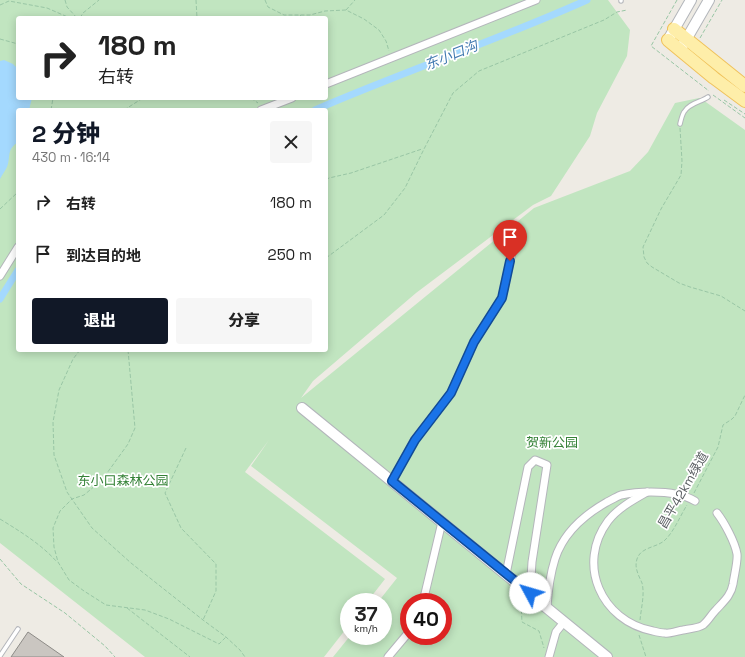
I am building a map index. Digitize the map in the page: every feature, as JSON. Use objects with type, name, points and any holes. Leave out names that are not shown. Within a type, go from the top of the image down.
[{"type":"main road","points":[[671,34],[686,39],[745,86]]},
{"type":"main road","points":[[671,34],[680,50],[745,101]]},
{"type":"street","points":[[328,83],[536,0]]},
{"type":"street","points":[[671,34],[691,0]]},
{"type":"street","points":[[680,50],[709,0]]},
{"type":"street","points":[[266,108],[287,100]]},
{"type":"street","points":[[392,481],[415,440],[451,393],[474,342],[502,298],[514,248]]},
{"type":"street","points":[[0,276],[16,250]]},
{"type":"street","points":[[302,408],[607,657]]},
{"type":"street","points":[[510,577],[528,467],[535,460],[547,465],[532,562],[530,593]]},
{"type":"street","points":[[647,492],[625,505],[611,518],[602,530],[594,558],[594,570],[597,583],[604,599],[624,620],[639,628],[665,634],[702,626],[732,592],[737,554],[726,524],[717,513]]},
{"type":"street","points":[[547,608],[549,580],[555,558],[563,543],[575,527],[589,513],[620,496],[647,492],[667,492],[693,500]]},
{"type":"street","points":[[425,593],[442,522]]},
{"type":"street","points":[[549,657],[556,632],[564,622]]},
{"type":"street","points":[[388,657],[400,643]]},
{"type":"lane","points":[[680,124],[684,111],[693,104],[708,97]]},
{"type":"lane","points":[[0,656],[18,629]]},
{"type":"path","points":[[65,0],[67,7],[75,16]]},
{"type":"path","points":[[81,16],[99,0]]},
{"type":"path","points":[[196,0],[197,16]]},
{"type":"path","points":[[265,0],[268,7],[284,15],[301,15],[346,10],[364,19],[379,30],[386,42],[392,58]]},
{"type":"path","points":[[346,10],[355,0]]},
{"type":"path","points":[[677,0],[651,46],[745,118]]},
{"type":"path","points":[[705,30],[722,0]]},
{"type":"path","points":[[0,5],[9,1],[47,8],[65,16]]},
{"type":"path","points":[[328,257],[384,215],[405,188],[453,93],[479,71],[604,20],[617,12],[626,10]]},
{"type":"path","points":[[0,40],[16,44]]},
{"type":"path","points":[[127,108],[140,100]]},
{"type":"path","points":[[724,100],[745,114]]},
{"type":"path","points":[[680,124],[682,161],[680,175],[643,247],[644,257],[647,263],[652,267],[679,283],[690,288],[721,296],[745,311]]},
{"type":"path","points":[[328,179],[351,173],[424,148]]},
{"type":"path","points":[[0,209],[16,194]]},
{"type":"path","points":[[78,352],[73,359],[59,390],[53,422],[54,455],[67,492],[92,528],[131,563],[226,637],[245,657]]},
{"type":"path","points":[[58,562],[54,547],[53,528],[60,511],[72,499],[84,495],[102,480],[128,444],[135,428],[128,352]]},
{"type":"path","name":"昌平42km绿道","points":[[646,657],[639,638],[643,588],[636,567],[637,560],[641,553],[648,548],[663,542],[693,500],[718,447],[723,425],[732,420],[735,416],[745,395]]},
{"type":"path","points":[[186,448],[165,493],[181,528],[216,564],[216,591],[203,620]]},
{"type":"path","points":[[0,519],[27,536],[50,554],[58,562],[69,580],[106,605],[145,610],[169,619],[219,644],[226,637]]},
{"type":"path","points":[[0,559],[21,584],[65,614],[105,646],[115,657]]},
{"type":"path","points":[[510,577],[509,591],[521,605],[522,622],[539,631],[545,650]]},
{"type":"path","points":[[127,608],[190,657]]},
{"type":"green space","points":[[0,0],[608,0],[630,30],[627,56],[597,113],[590,136],[551,196],[533,205],[416,293],[313,381],[301,398],[534,208],[630,171],[648,152],[675,103],[699,98],[745,130],[745,657],[333,657],[343,645],[392,645],[392,593],[385,593],[397,578],[251,466],[269,440],[245,472],[385,579],[374,593],[340,593],[340,637],[324,657],[145,657],[0,543]]},
{"type":"water","points":[[4,60],[16,67],[16,100],[32,100],[30,108],[16,108],[16,144],[10,151],[7,167],[0,179],[0,61]]},
{"type":"building","points":[[28,632],[64,657],[11,657]]},
{"type":"waterway","name":"东小口沟","points":[[320,108],[520,29],[587,0]]},
{"type":"waterway","name":"东小口沟","points":[[0,299],[16,273]]},
{"type":"route","points":[[510,261],[502,298],[474,342],[451,393],[415,440],[392,481],[530,593]]},
{"type":"park label","name":"贺新公园","points":[[552,442]]},
{"type":"park label","name":"东小口森林公园","points":[[123,480]]}]
